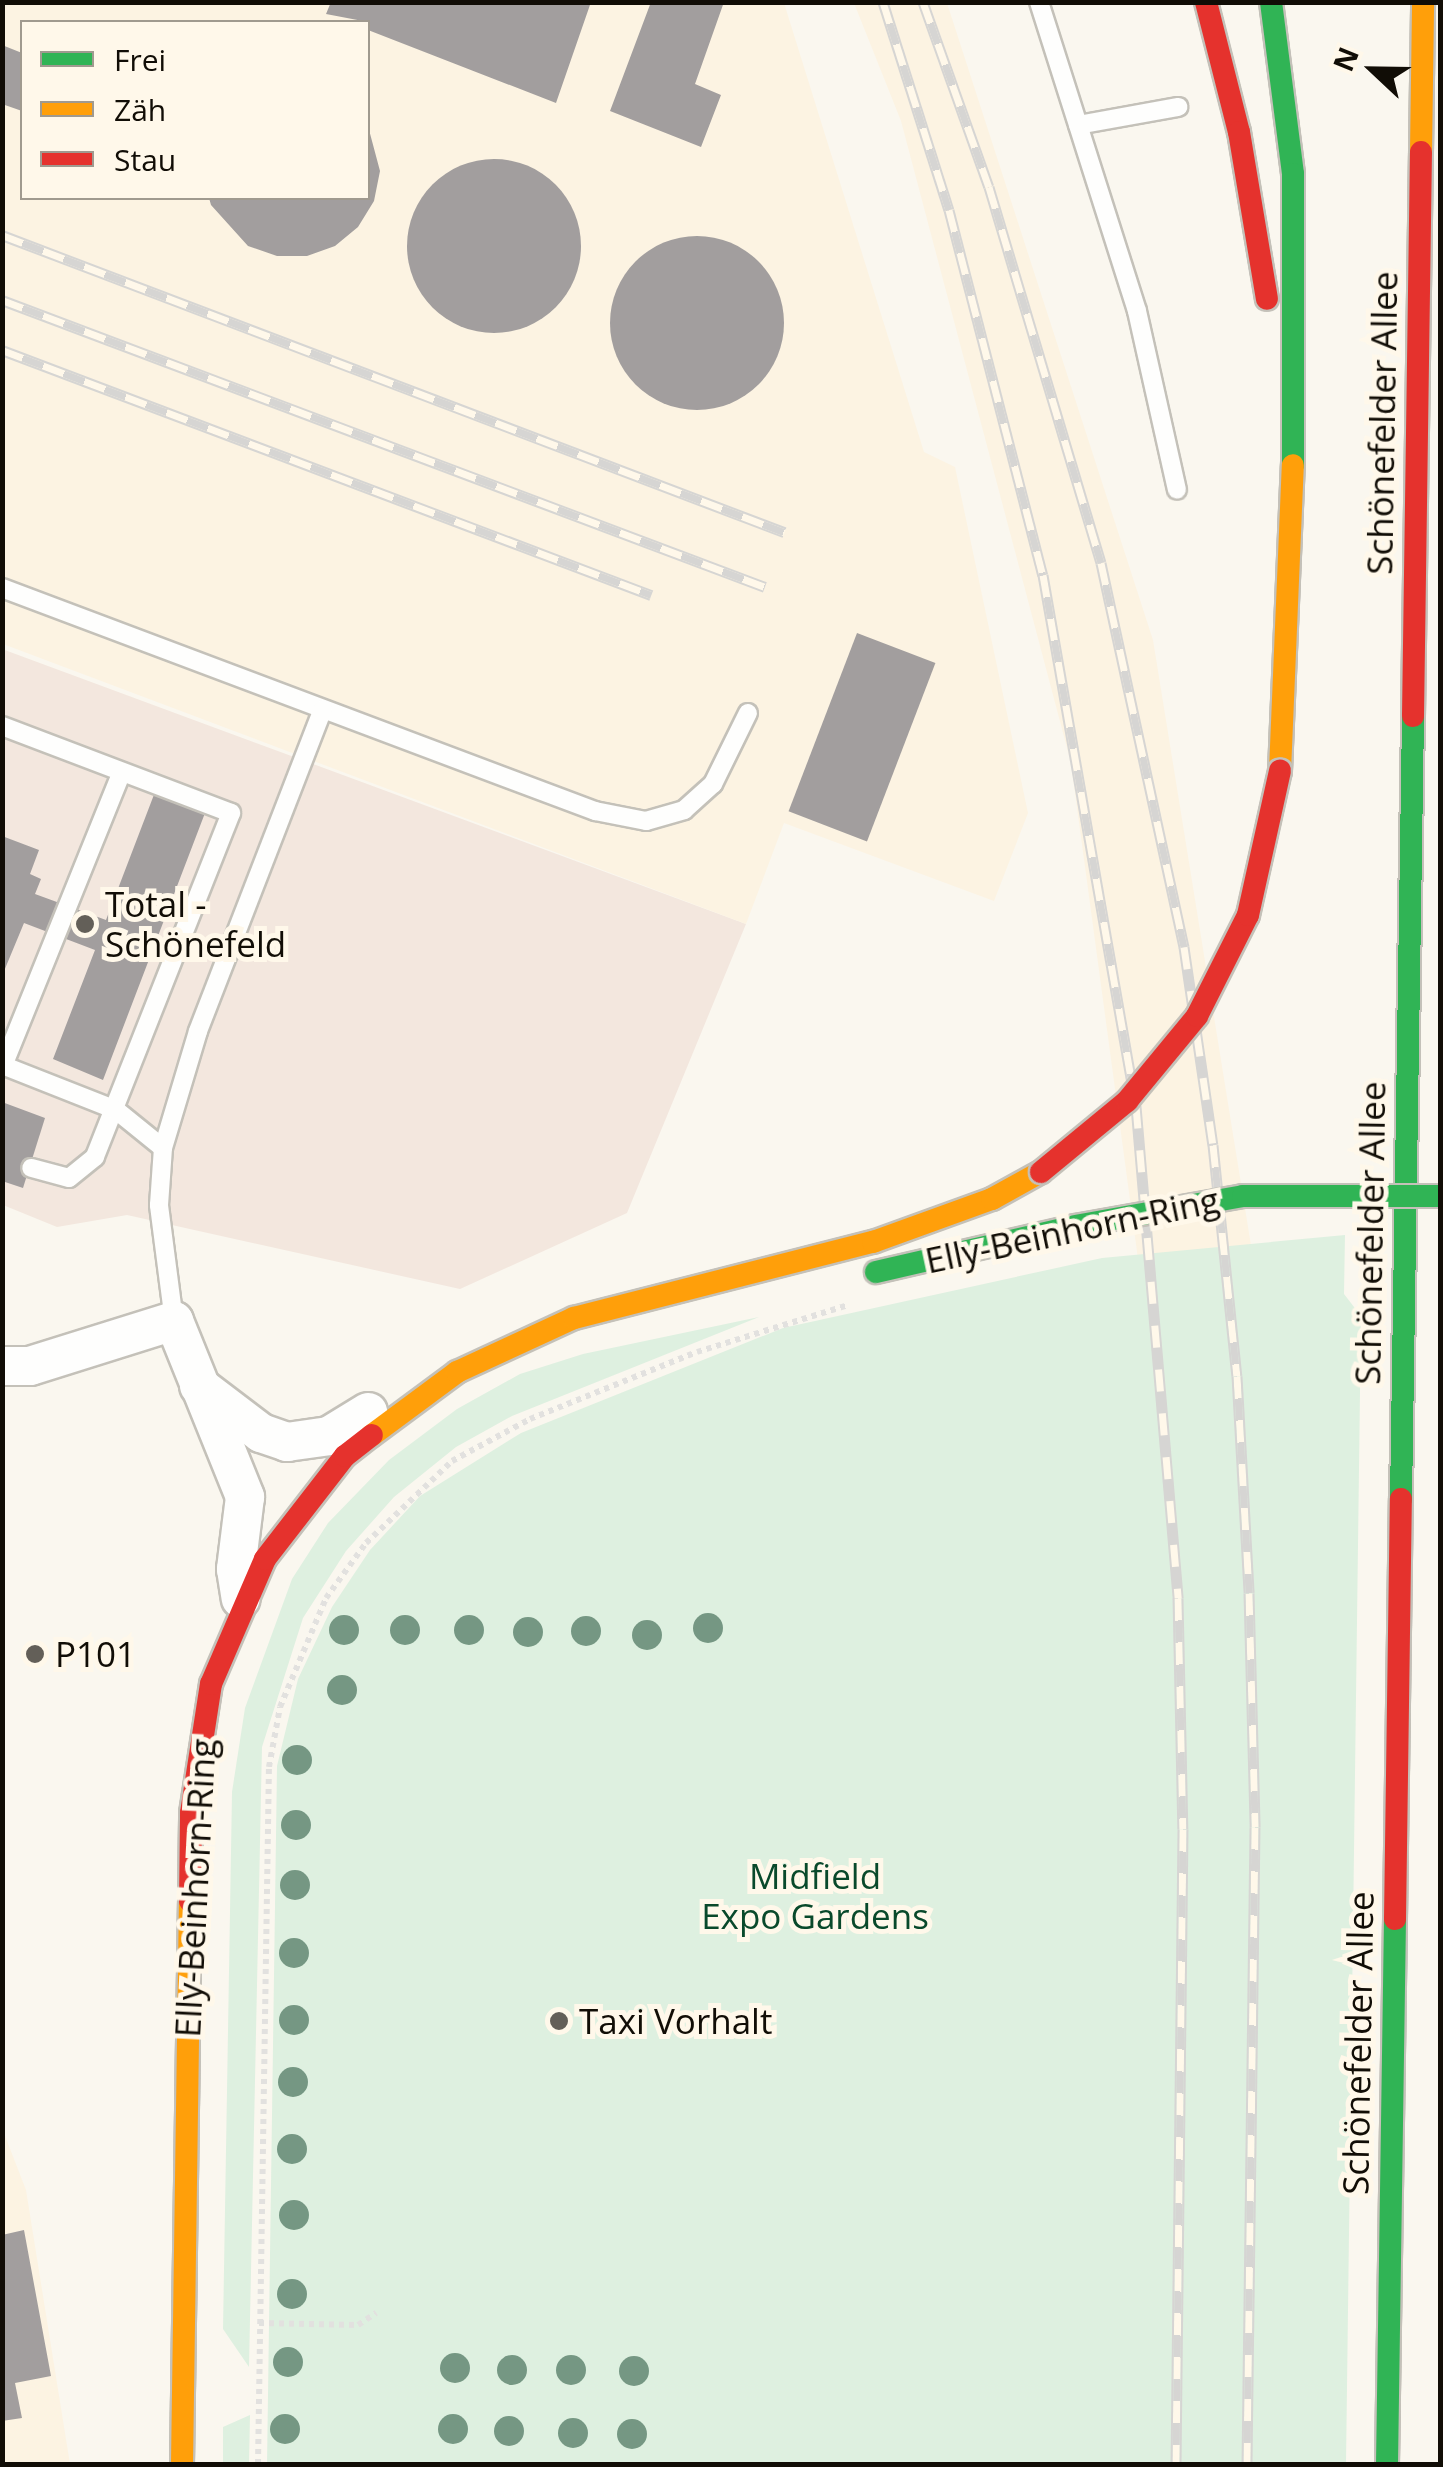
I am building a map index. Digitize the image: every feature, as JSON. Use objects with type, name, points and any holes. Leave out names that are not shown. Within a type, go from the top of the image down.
[{"type":"main road","points":[[1206,2],[1261,252],[1271,345],[1276,568],[1291,614]]},
{"type":"main road","name":"Elly-Beinhorn-Ring","points":[[182,2464],[191,1813],[211,1684],[241,1602],[323,1478],[425,1390],[574,1318],[873,1242],[992,1199],[1040,1172],[1117,1110],[1197,1016],[1248,915],[1280,771],[1291,614],[1293,174],[1272,2]]},
{"type":"main road","name":"Schönefelder Allee","points":[[1387,2464],[1423,2]]},
{"type":"main road","name":"Elly-Beinhorn-Ring","points":[[854,1278],[1075,1226],[1243,1196],[1440,1196]]},
{"type":"main road","name":"Elly-Beinhorn-Ring","points":[[707,1283],[772,1294]]},
{"type":"street","points":[[2,1366],[30,1366],[174,1321],[196,1384],[245,1497],[236,1569],[241,1602]]},
{"type":"street","name":"Elly-Beinhorn-Ring","points":[[196,1384],[261,1434],[305,1443],[353,1423],[390,1396],[425,1390]]},
{"type":"lane","points":[[1039,2],[1137,311],[1178,490]]},
{"type":"lane","points":[[1078,124],[1178,106]]},
{"type":"lane","points":[[2,588],[595,811],[646,821],[684,810],[713,784],[748,712]]},
{"type":"lane","points":[[174,1321],[159,1205],[163,1148],[198,1031],[323,708]]},
{"type":"lane","points":[[2,726],[231,813],[95,1157],[69,1178],[31,1168]]},
{"type":"lane","points":[[122,772],[3,1066],[116,1110],[163,1148]]},
{"type":"path","points":[[258,2464],[269,1767],[280,1706],[326,1598],[366,1543],[452,1461],[530,1418],[697,1352],[860,1302]]},
{"type":"path","points":[[260,2323],[358,2325],[376,2313]]},
{"type":"shaded area","points":[[3,3],[784,3],[924,452],[955,467],[1028,813],[994,901],[784,823],[746,924],[3,644]]},
{"type":"shaded area","points":[[854,3],[947,3],[1153,640],[1271,1369],[1138,1259],[1071,763],[901,121]]},
{"type":"shaded area","points":[[2,649],[746,924],[627,1213],[460,1289],[127,1215],[57,1227],[3,1205]]},
{"type":"shaded area","points":[[2,2128],[26,2190],[70,2464],[3,2464]]},
{"type":"green space","name":"Midfield Expo Gardens","points":[[1345,1235],[1344,1294],[1361,1316],[1346,2464],[267,2464],[277,1766],[298,1679],[332,1607],[370,1550],[420,1496],[521,1433],[783,1328],[1102,1258]]},
{"type":"green space","points":[[759,1317],[512,1416],[456,1447],[394,1497],[346,1551],[303,1618],[262,1747],[249,2367],[223,2329],[232,1792],[245,1708],[292,1579],[328,1523],[389,1460],[457,1409],[520,1374],[583,1354]]},
{"type":"green space","points":[[250,2415],[249,2463],[223,2462],[223,2427]]},
{"type":"building","points":[[331,2],[591,2],[556,103],[370,31],[370,20],[326,14]]},
{"type":"building","points":[[651,2],[724,2],[695,84],[721,95],[701,147],[610,111]]},
{"type":"building","points":[[2,45],[20,52],[20,110],[2,104]]},
{"type":"building","points":[[370,134],[380,171],[374,201],[358,227],[335,246],[307,256],[277,256],[248,246],[210,200],[370,200]]},
{"type":"building","points":[[494,159],[527,166],[556,184],[574,213],[581,246],[574,279],[556,308],[527,326],[494,333],[461,326],[432,308],[414,279],[407,246],[414,213],[432,184],[461,166]]},
{"type":"building","points":[[697,236],[730,242],[759,261],[778,290],[784,323],[778,356],[759,385],[730,404],[697,410],[664,404],[635,385],[616,356],[610,323],[616,290],[635,261],[664,242]]},
{"type":"building","points":[[857,633],[935,663],[867,841],[789,811]]},
{"type":"building","points":[[155,792],[205,813],[103,1080],[53,1059],[95,950],[24,923],[2,976],[2,836],[39,850],[30,874],[41,879],[35,894],[106,920]]},
{"type":"building","points":[[2,1102],[45,1118],[23,1188],[2,1181]]},
{"type":"building","points":[[24,2230],[51,2376],[15,2383],[22,2418],[2,2421],[2,2235]]},
{"type":"railway","points":[[883,2],[949,210],[1043,575],[1136,1106],[1178,1598],[1183,1829],[1176,2464]]},
{"type":"railway","points":[[923,2],[989,187],[1101,563],[1184,947],[1213,1145],[1237,1376],[1249,1593],[1255,1827],[1247,2464]]},
{"type":"railway","points":[[2,235],[784,532]]},
{"type":"railway","points":[[2,300],[765,587]]},
{"type":"railway","points":[[2,350],[651,595]]},
{"type":"traffic: fast","points":[[1271,2],[1293,174],[1293,465]]},
{"type":"traffic: fast","points":[[1401,1499],[1413,716]]},
{"type":"traffic: fast","points":[[1075,1226],[1243,1196],[1440,1196]]},
{"type":"traffic: fast","points":[[876,1272],[1075,1226]]},
{"type":"traffic: fast","points":[[1387,2464],[1395,1919]]},
{"type":"traffic: slow","points":[[1421,152],[1423,2]]},
{"type":"traffic: slow","points":[[1280,771],[1293,465]]},
{"type":"traffic: slow","points":[[372,1435],[457,1372],[574,1318],[873,1242],[992,1199],[1041,1172]]},
{"type":"traffic: slow","points":[[182,2464],[190,1901]]},
{"type":"traffic: jam","points":[[1206,2],[1239,132],[1267,299]]},
{"type":"traffic: jam","points":[[1413,716],[1421,152]]},
{"type":"traffic: jam","points":[[1041,1172],[1127,1101],[1197,1016],[1248,915],[1280,771]]},
{"type":"traffic: jam","points":[[190,1901],[191,1813],[211,1684],[265,1559],[345,1456],[372,1435]]},
{"type":"traffic: jam","points":[[1395,1919],[1401,1499]]},
{"type":"place","name":"Total - Schönefeld","points":[[85,924]]},
{"type":"place","name":"P101","points":[[35,1654]]},
{"type":"place","name":"Taxi Vorhalt","points":[[559,2021]]}]
